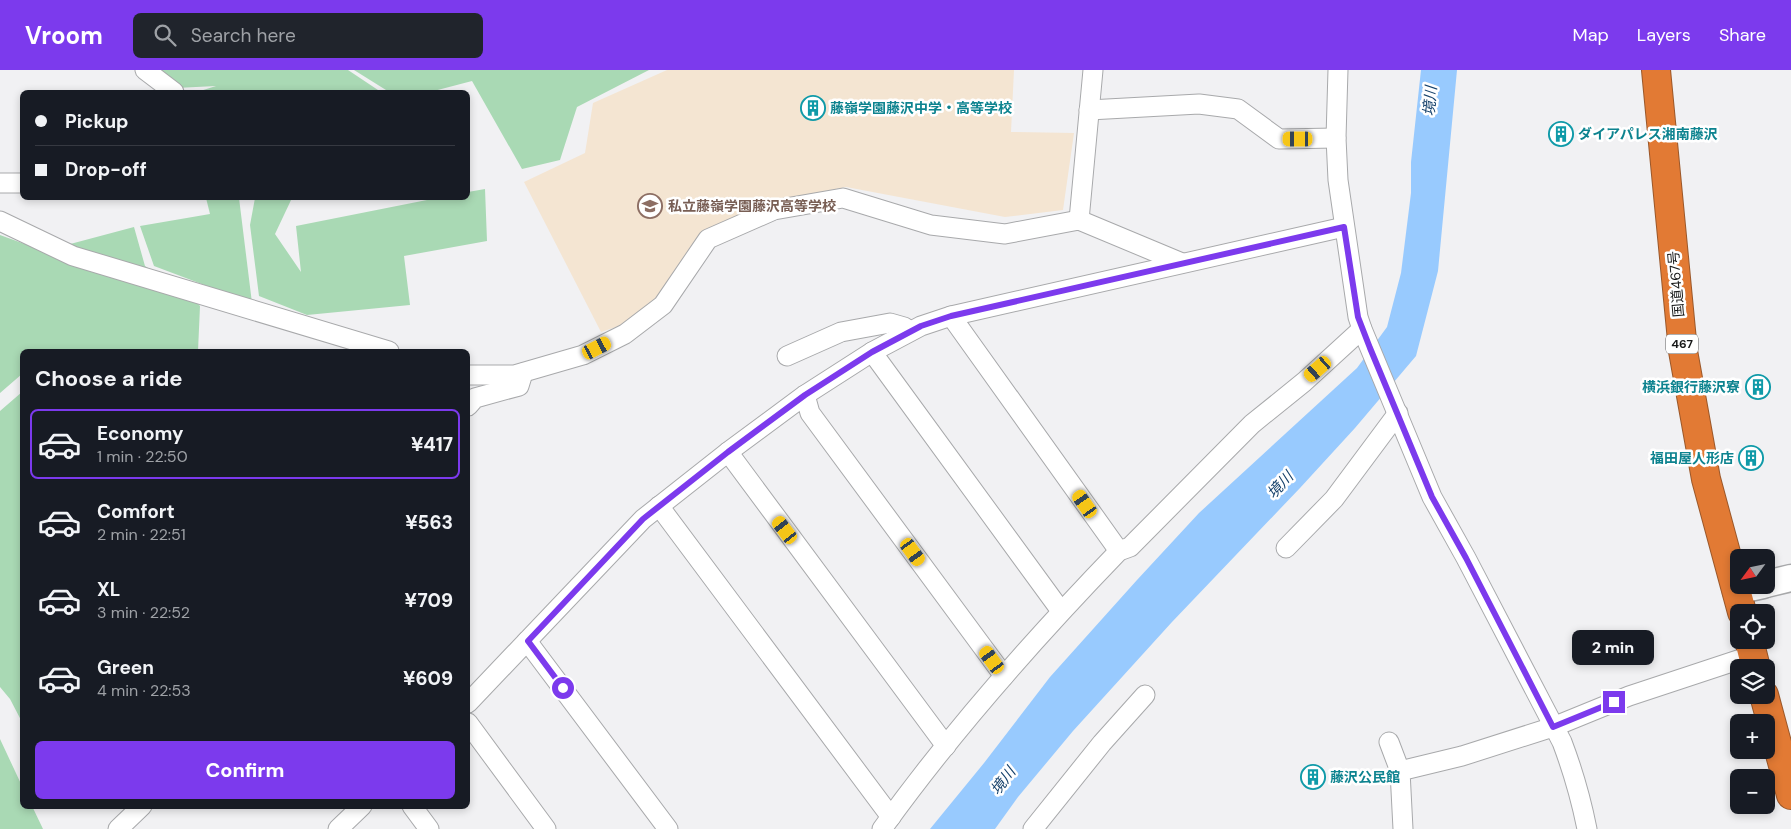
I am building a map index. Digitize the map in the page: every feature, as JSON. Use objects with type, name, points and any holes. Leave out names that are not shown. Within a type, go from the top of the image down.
[{"type":"highway","name":"国道467号","points":[[1656,70],[1683,351],[1706,478],[1739,602]]},
{"type":"highway","points":[[1766,704],[1791,795]]},
{"type":"street","points":[[145,70],[171,90]]},
{"type":"street","points":[[1079,220],[1093,70]]},
{"type":"street","points":[[1338,70],[1336,138],[1338,180],[1358,317],[1362,330],[1432,497],[1562,742],[1572,768],[1587,829]]},
{"type":"street","points":[[1089,110],[1199,104],[1238,110],[1279,139],[1336,138]]},
{"type":"street","points":[[0,183],[20,183]]},
{"type":"street","points":[[470,375],[514,375],[583,355],[625,334],[663,305],[708,239],[774,210],[843,198],[931,225],[1005,234],[1079,220],[1182,263]]},
{"type":"street","points":[[0,221],[73,256],[382,349]]},
{"type":"street","points":[[470,701],[643,519],[728,452],[805,395],[872,352],[910,331],[951,316],[1344,227]]},
{"type":"street","points":[[951,316],[1119,551]]},
{"type":"street","points":[[787,356],[840,332],[890,323],[910,331]]},
{"type":"street","points":[[659,506],[886,823],[946,746],[1061,611],[1119,551],[1130,547],[1252,424],[1304,382],[1362,330]]},
{"type":"street","points":[[872,352],[1061,611]]},
{"type":"street","points":[[470,404],[475,398],[519,386],[523,373]]},
{"type":"street","points":[[805,395],[810,413],[1004,676]]},
{"type":"street","points":[[1286,548],[1334,499],[1395,408]]},
{"type":"street","points":[[728,452],[946,746]]},
{"type":"street","points":[[1775,582],[1791,578]]},
{"type":"street","points":[[1739,602],[1750,594]]},
{"type":"street","points":[[528,641],[668,829]]},
{"type":"street","points":[[1400,771],[1462,756],[1553,727],[1630,696],[1753,654]]},
{"type":"street","points":[[1033,829],[1102,743],[1145,695]]},
{"type":"street","points":[[470,726],[546,829]]},
{"type":"street","points":[[1389,742],[1400,771],[1403,829]]},
{"type":"street","points":[[118,829],[139,809]]},
{"type":"street","points":[[338,829],[359,809]]},
{"type":"street","points":[[414,809],[429,829]]},
{"type":"shaded area","name":"私立藤嶺学園藤沢高等学校","points":[[667,70],[1014,70],[1011,132],[1074,133],[1063,210],[1005,217],[846,187],[773,201],[699,240],[673,288],[631,322],[601,332],[524,182],[585,153],[593,103]]},
{"type":"green space","points":[[157,70],[348,70],[378,90],[203,90],[216,86],[176,88]]},
{"type":"green space","points":[[354,70],[649,70],[577,107],[560,160],[522,169],[472,81],[438,90],[386,90]]},
{"type":"green space","points":[[485,189],[487,241],[404,256],[410,305],[307,315],[259,296],[250,225],[255,200],[291,200],[275,234],[301,272],[296,226],[427,200],[470,200],[470,192]]},
{"type":"green space","points":[[206,200],[239,200],[252,303],[154,266],[140,226],[210,214]]},
{"type":"green space","points":[[134,227],[145,266],[192,297],[200,306],[198,349],[20,349],[20,376],[0,393],[0,235],[44,251]]},
{"type":"green space","points":[[20,394],[20,718],[10,699],[0,687],[0,411]]},
{"type":"green space","points":[[0,739],[20,782],[20,809],[33,809],[43,829],[0,829]]},
{"type":"water","name":"境川","points":[[1421,70],[1457,70],[1438,271],[1416,356],[1355,428],[1172,622],[1073,731],[1018,797],[995,829],[930,829],[1050,677],[1137,580],[1199,513],[1357,368],[1387,327],[1401,273],[1411,193],[1411,162]]},
{"type":"place","name":"藤嶺学園藤沢中学・高等学校","points":[[813,108]]},
{"type":"place","name":"ダイアパレス湘南藤沢","points":[[1561,134]]},
{"type":"place","name":"私立藤嶺学園藤沢高等学校","points":[[650,206]]},
{"type":"place","name":"横浜銀行藤沢寮","points":[[1758,387]]},
{"type":"place","name":"福田屋人形店","points":[[1751,458]]},
{"type":"place","name":"藤沢公民館","points":[[1313,777]]},
{"type":"route","points":[[563,688],[528,641],[643,519],[728,452],[805,395],[872,352],[921,326],[951,316],[1344,227],[1358,317],[1362,330],[1432,497],[1528,675],[1553,727],[1614,702]]}]
